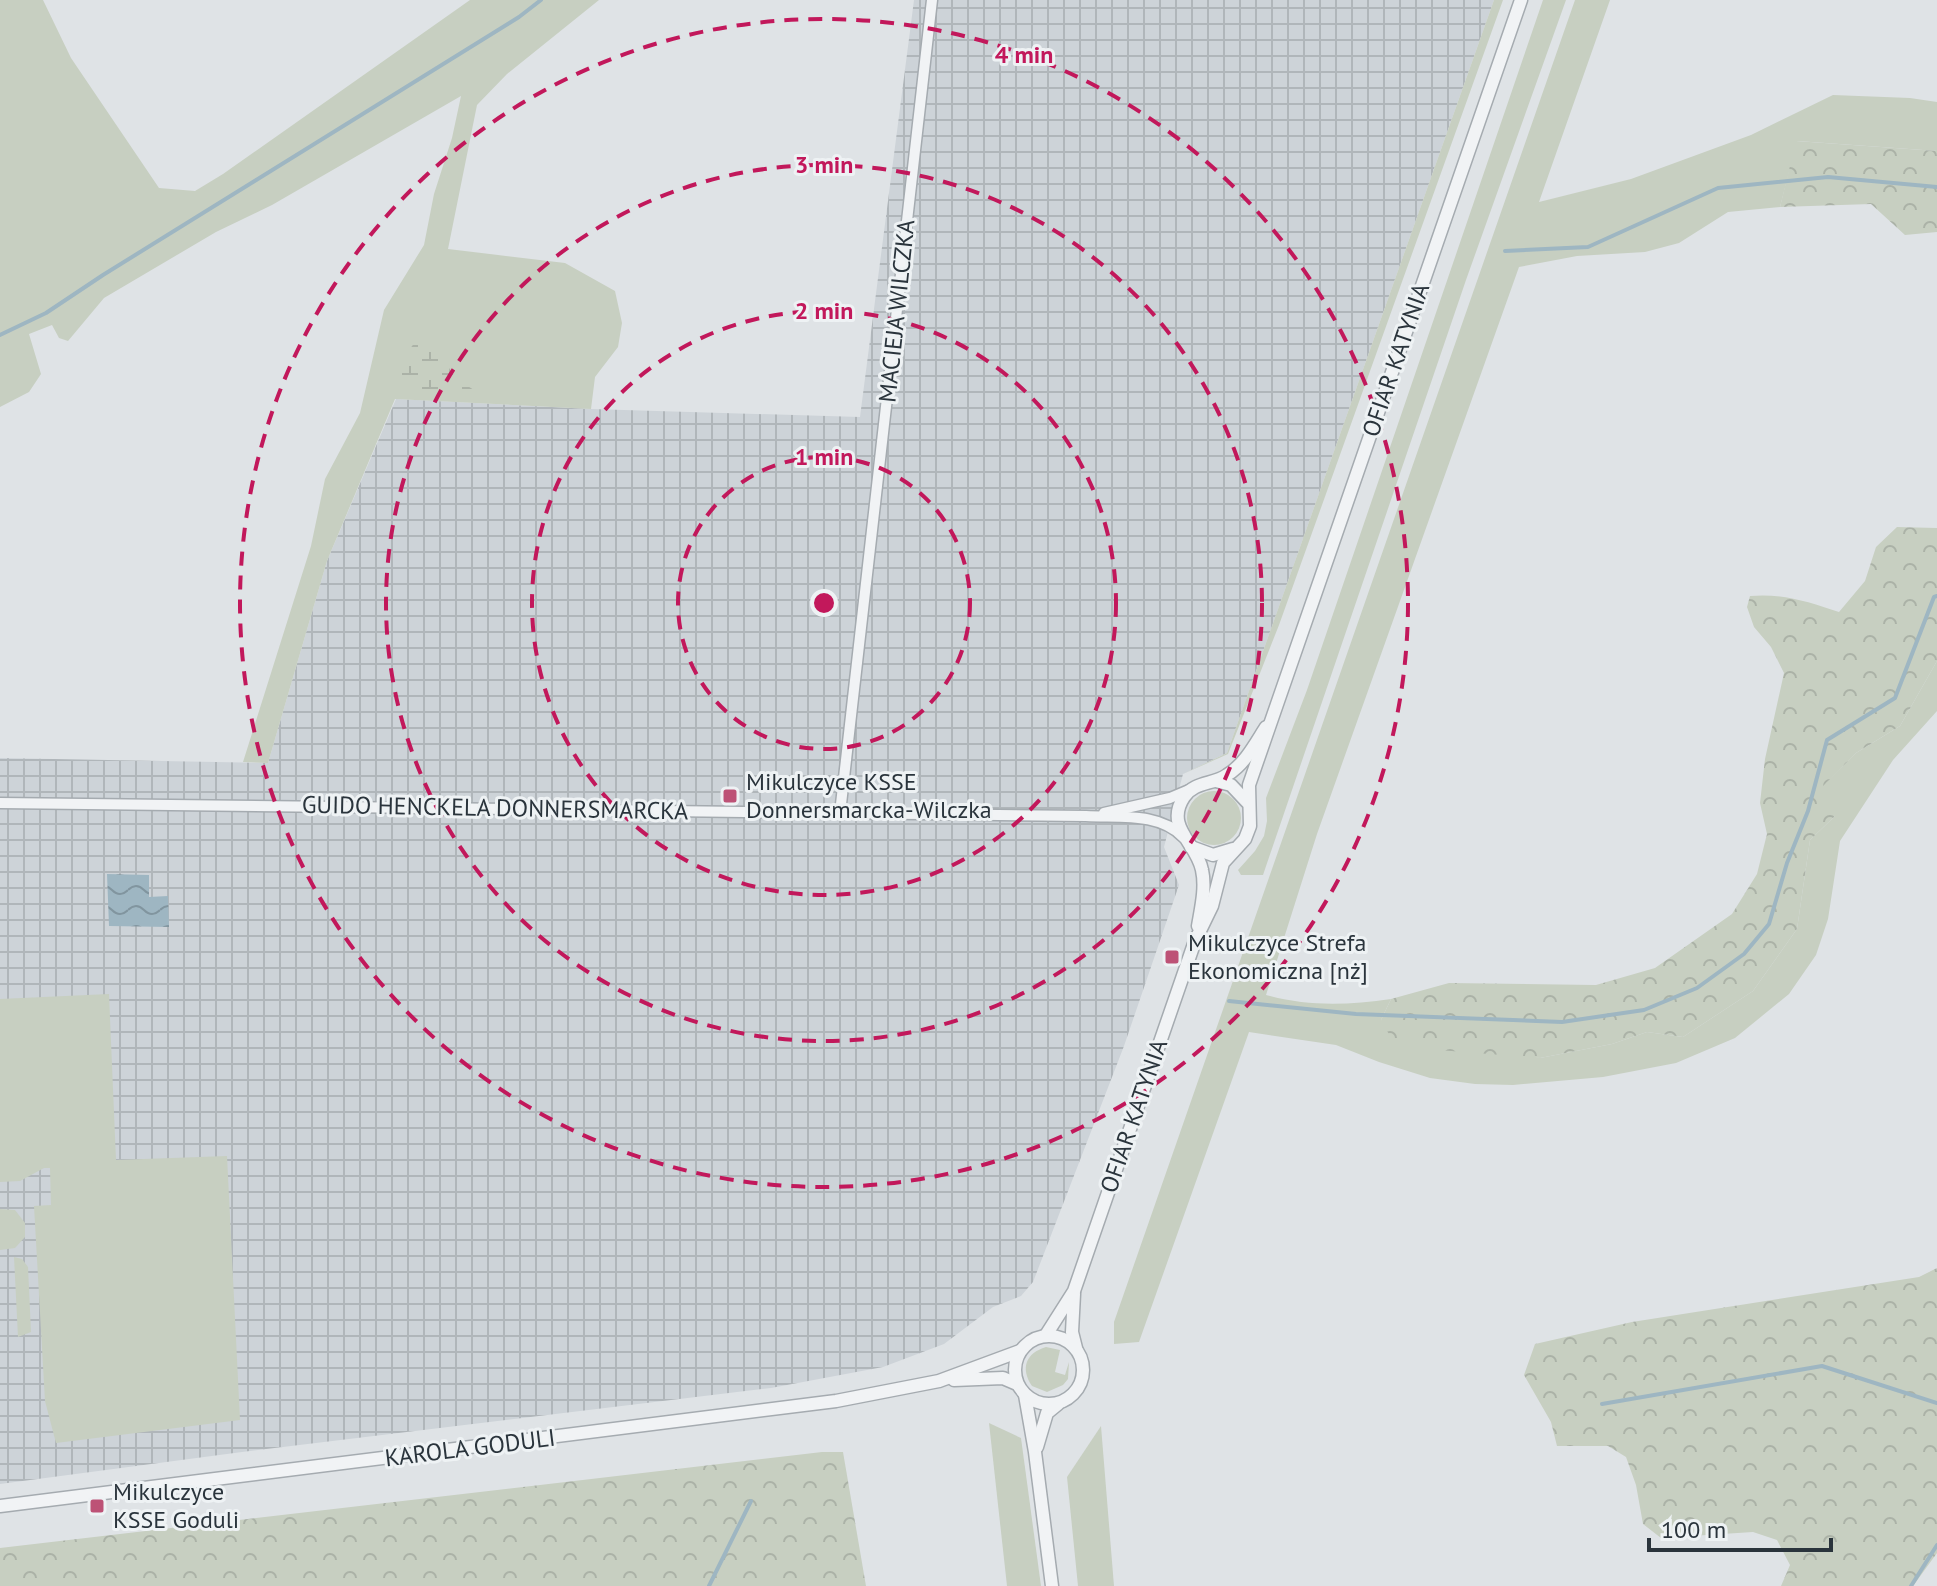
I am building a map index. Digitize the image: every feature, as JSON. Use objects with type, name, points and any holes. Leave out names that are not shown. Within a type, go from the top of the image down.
[{"type":"street","name":"MACIEJA WILCZKA","points":[[840,813],[932,0]]},
{"type":"street","name":"OFIAR KATYNIA","points":[[1046,1335],[1074,1291],[1195,941],[1212,906],[1223,863],[1245,839],[1250,826],[1249,785],[1265,747],[1271,720],[1521,0]]},
{"type":"street","name":"OFIAR KATYNIA","points":[[1195,941],[1204,879],[1202,866],[1179,827],[1179,809],[1192,789],[1216,781],[1238,767],[1271,720]]},
{"type":"street","points":[[1216,781],[1239,790],[1249,805]]},
{"type":"street","name":"GUIDO HENCKELA DONNERSMARCKA","points":[[1086,816],[1170,798],[1192,789]]},
{"type":"street","name":"GUIDO HENCKELA DONNERSMARCKA","points":[[0,803],[1086,816],[1167,823],[1187,842]]},
{"type":"street","points":[[1187,842],[1213,855],[1236,848]]},
{"type":"street","name":"OFIAR KATYNIA","points":[[1074,1291],[1072,1332],[1076,1348]]},
{"type":"street","points":[[1035,1452],[1047,1413],[1075,1392],[1083,1375],[1076,1348],[1060,1337],[1046,1335],[1027,1343],[1020,1351],[1014,1367],[1017,1384],[1025,1395],[1039,1403],[1060,1402]]},
{"type":"street","name":"KAROLA GODULI","points":[[939,1381],[1020,1351]]},
{"type":"street","name":"KAROLA GODULI","points":[[0,1506],[773,1410],[939,1381],[1003,1378],[1017,1384]]},
{"type":"street","points":[[1025,1395],[1052,1586]]},
{"type":"shaded area","points":[[914,0],[1494,0],[1227,753],[1183,774],[1164,847],[1179,885],[1124,1046],[1033,1282],[1021,1296],[993,1307],[944,1344],[883,1367],[771,1388],[0,1484],[0,758],[268,763],[327,561],[396,399],[591,409],[860,417]]},
{"type":"green space","points":[[0,0],[43,0],[71,58],[159,188],[195,191],[470,0],[599,0],[507,74],[477,105],[448,249],[565,263],[615,291],[622,323],[618,347],[595,377],[591,409],[395,399],[327,561],[268,763],[243,762],[311,546],[325,479],[360,413],[384,310],[424,245],[434,194],[452,138],[461,96],[104,298],[68,341],[59,338],[52,325],[29,334],[41,374],[29,392],[0,407]]},
{"type":"green space","points":[[1494,0],[1503,0],[1279,625],[1228,754],[1183,774],[1227,753]]},
{"type":"green space","points":[[1543,0],[1566,0],[1466,280],[1263,875],[1241,875],[1238,870],[1264,836],[1266,798],[1307,690]]},
{"type":"green space","points":[[1575,0],[1610,0],[1539,202],[1631,179],[1751,135],[1833,95],[1937,102],[1937,151],[1797,141],[1780,207],[1728,212],[1679,243],[1645,252],[1577,256],[1519,267],[1317,834],[1266,995],[1297,1002],[1328,1004],[1391,999],[1381,1020],[1540,1058],[1612,1044],[1647,1032],[1683,1037],[1753,991],[1797,929],[1810,840],[1835,816],[1813,795],[1856,753],[1900,726],[1937,661],[1937,711],[1893,760],[1840,841],[1828,919],[1816,955],[1789,994],[1735,1038],[1676,1063],[1603,1077],[1513,1085],[1430,1078],[1336,1045],[1249,1032],[1139,1342],[1114,1344],[1114,1322]]},
{"type":"green space","points":[[1796,141],[1937,151],[1937,232],[1905,235],[1871,204],[1780,207]]},
{"type":"green space","points":[[422,335],[430,336],[455,378],[474,390],[402,389],[400,374],[404,359]]},
{"type":"green space","points":[[1897,527],[1937,528],[1937,661],[1900,726],[1856,753],[1815,794],[1832,791],[1842,798],[1835,816],[1810,840],[1797,929],[1753,991],[1683,1037],[1647,1032],[1612,1044],[1540,1058],[1426,1049],[1391,1038],[1381,1020],[1391,999],[1449,983],[1596,985],[1655,968],[1732,914],[1757,874],[1767,834],[1760,803],[1765,759],[1784,673],[1771,647],[1754,627],[1747,607],[1750,596],[1784,597],[1839,612],[1865,581],[1876,547]]},
{"type":"green space","points":[[1214,791],[1233,799],[1241,818],[1233,837],[1214,845],[1195,837],[1187,818],[1195,799]]},
{"type":"green space","points":[[109,994],[116,1160],[227,1156],[240,1420],[56,1443],[45,1401],[34,1206],[51,1205],[50,1168],[20,1181],[0,1182],[0,999]]},
{"type":"green space","points":[[0,1209],[15,1210],[25,1223],[25,1237],[15,1248],[0,1250]]},
{"type":"green space","points":[[14,1257],[22,1259],[28,1267],[31,1332],[18,1337]]},
{"type":"green space","points":[[1937,1268],[1937,1553],[1913,1586],[1781,1586],[1790,1565],[1777,1540],[1753,1532],[1661,1538],[1643,1524],[1636,1485],[1626,1457],[1608,1446],[1557,1446],[1551,1422],[1524,1375],[1535,1344],[1632,1322],[1919,1277]]},
{"type":"green space","points":[[1046,1347],[1060,1350],[1055,1372],[1065,1375],[1069,1362],[1068,1379],[1063,1385],[1047,1392],[1032,1386],[1026,1373],[1030,1357]]},
{"type":"green space","points":[[989,1423],[1021,1438],[1041,1586],[1007,1586]]},
{"type":"green space","points":[[1101,1426],[1114,1586],[1078,1586],[1067,1477]]},
{"type":"green space","points":[[843,1452],[866,1586],[0,1586],[0,1548]]},
{"type":"water","points":[[107,874],[149,875],[149,897],[168,896],[169,927],[109,926]]},
{"type":"waterway","points":[[0,335],[46,313],[519,17],[541,0]]},
{"type":"waterway","points":[[1505,251],[1588,247],[1718,188],[1828,177],[1937,187]]},
{"type":"waterway","points":[[1229,1001],[1356,1014],[1562,1022],[1644,1010],[1697,988],[1744,954],[1769,924],[1787,863],[1808,811],[1827,740],[1895,698],[1937,596]]},
{"type":"waterway","points":[[1602,1404],[1822,1366],[1937,1403]]},
{"type":"waterway","points":[[709,1586],[751,1501]]},
{"type":"waterway","points":[[1911,1586],[1937,1545]]},
{"type":"place","name":"Mikulczyce KSSE Donnersmarcka-Wilczka","points":[[730,796]]},
{"type":"place","name":"Mikulczyce Strefa Ekonomiczna [nż]","points":[[1172,957]]},
{"type":"place","name":"Mikulczyce KSSE Goduli","points":[[97,1506]]}]
